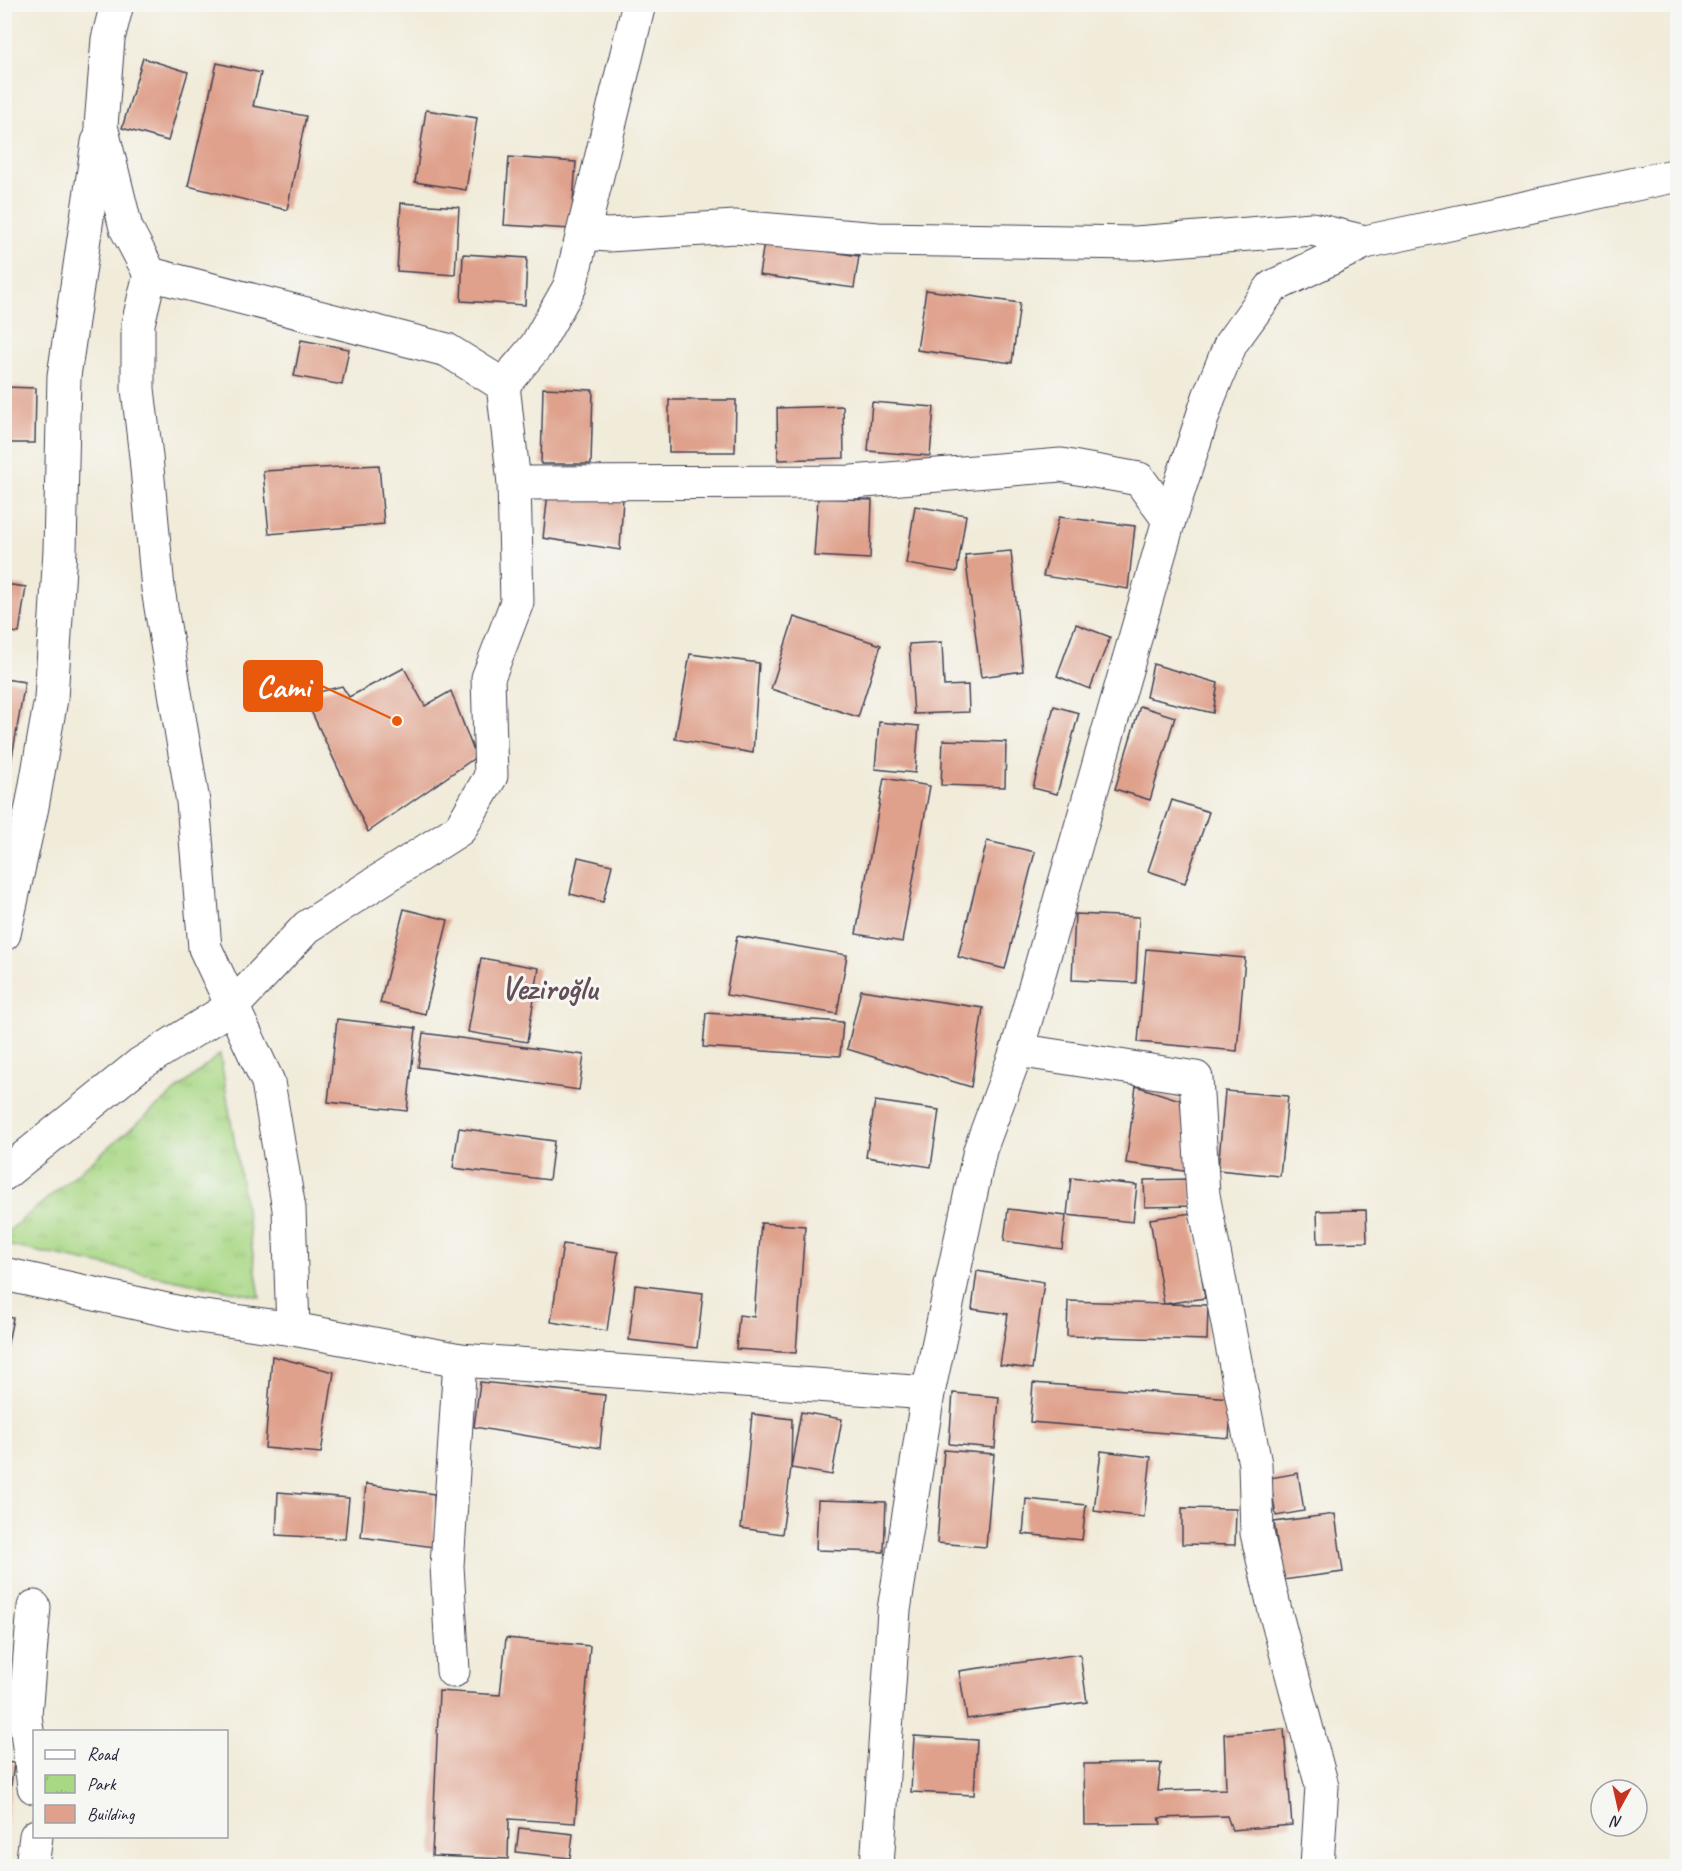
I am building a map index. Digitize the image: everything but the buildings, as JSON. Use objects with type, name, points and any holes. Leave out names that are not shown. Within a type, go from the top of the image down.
[{"type":"street","points":[[4,934],[32,807],[51,699],[60,550],[64,376],[101,126],[108,39],[117,4]]},
{"type":"street","points":[[4,1174],[140,1064],[233,1006],[307,927],[460,829],[491,776],[488,678],[517,602],[514,483],[503,385],[536,346],[570,286],[639,4]]},
{"type":"street","points":[[101,126],[126,228],[150,274],[138,324],[138,389],[159,589],[193,802],[205,948],[268,1082],[289,1209],[293,1329]]},
{"type":"street","points":[[877,1866],[894,1610],[928,1393],[980,1150],[1017,1050],[1169,520],[1209,397],[1231,344],[1272,287],[1365,242],[1677,175]]},
{"type":"street","points":[[583,233],[608,235],[735,227],[878,239],[1136,243],[1312,229],[1365,242]]},
{"type":"street","points":[[150,274],[447,350],[503,385]]},
{"type":"street","points":[[514,483],[852,482],[1061,465],[1139,479],[1169,520]]},
{"type":"street","points":[[1017,1050],[1197,1078],[1203,1195],[1255,1464],[1257,1533],[1275,1611],[1322,1786],[1317,1866]]},
{"type":"street","points":[[4,1274],[190,1315],[293,1329],[460,1360],[928,1393]]},
{"type":"street","points":[[453,1671],[447,1566],[460,1360]]},
{"type":"street","points":[[33,1779],[25,1715],[34,1607]]},
{"type":"street","points":[[32,1866],[36,1838]]},
{"type":"green space","points":[[220,1054],[260,1297],[5,1245],[5,1234]]},
{"type":"place","name":"Cami","points":[[397,721]]},
{"type":"district","name":"Veziroğlu","points":[[549,988]]}]
